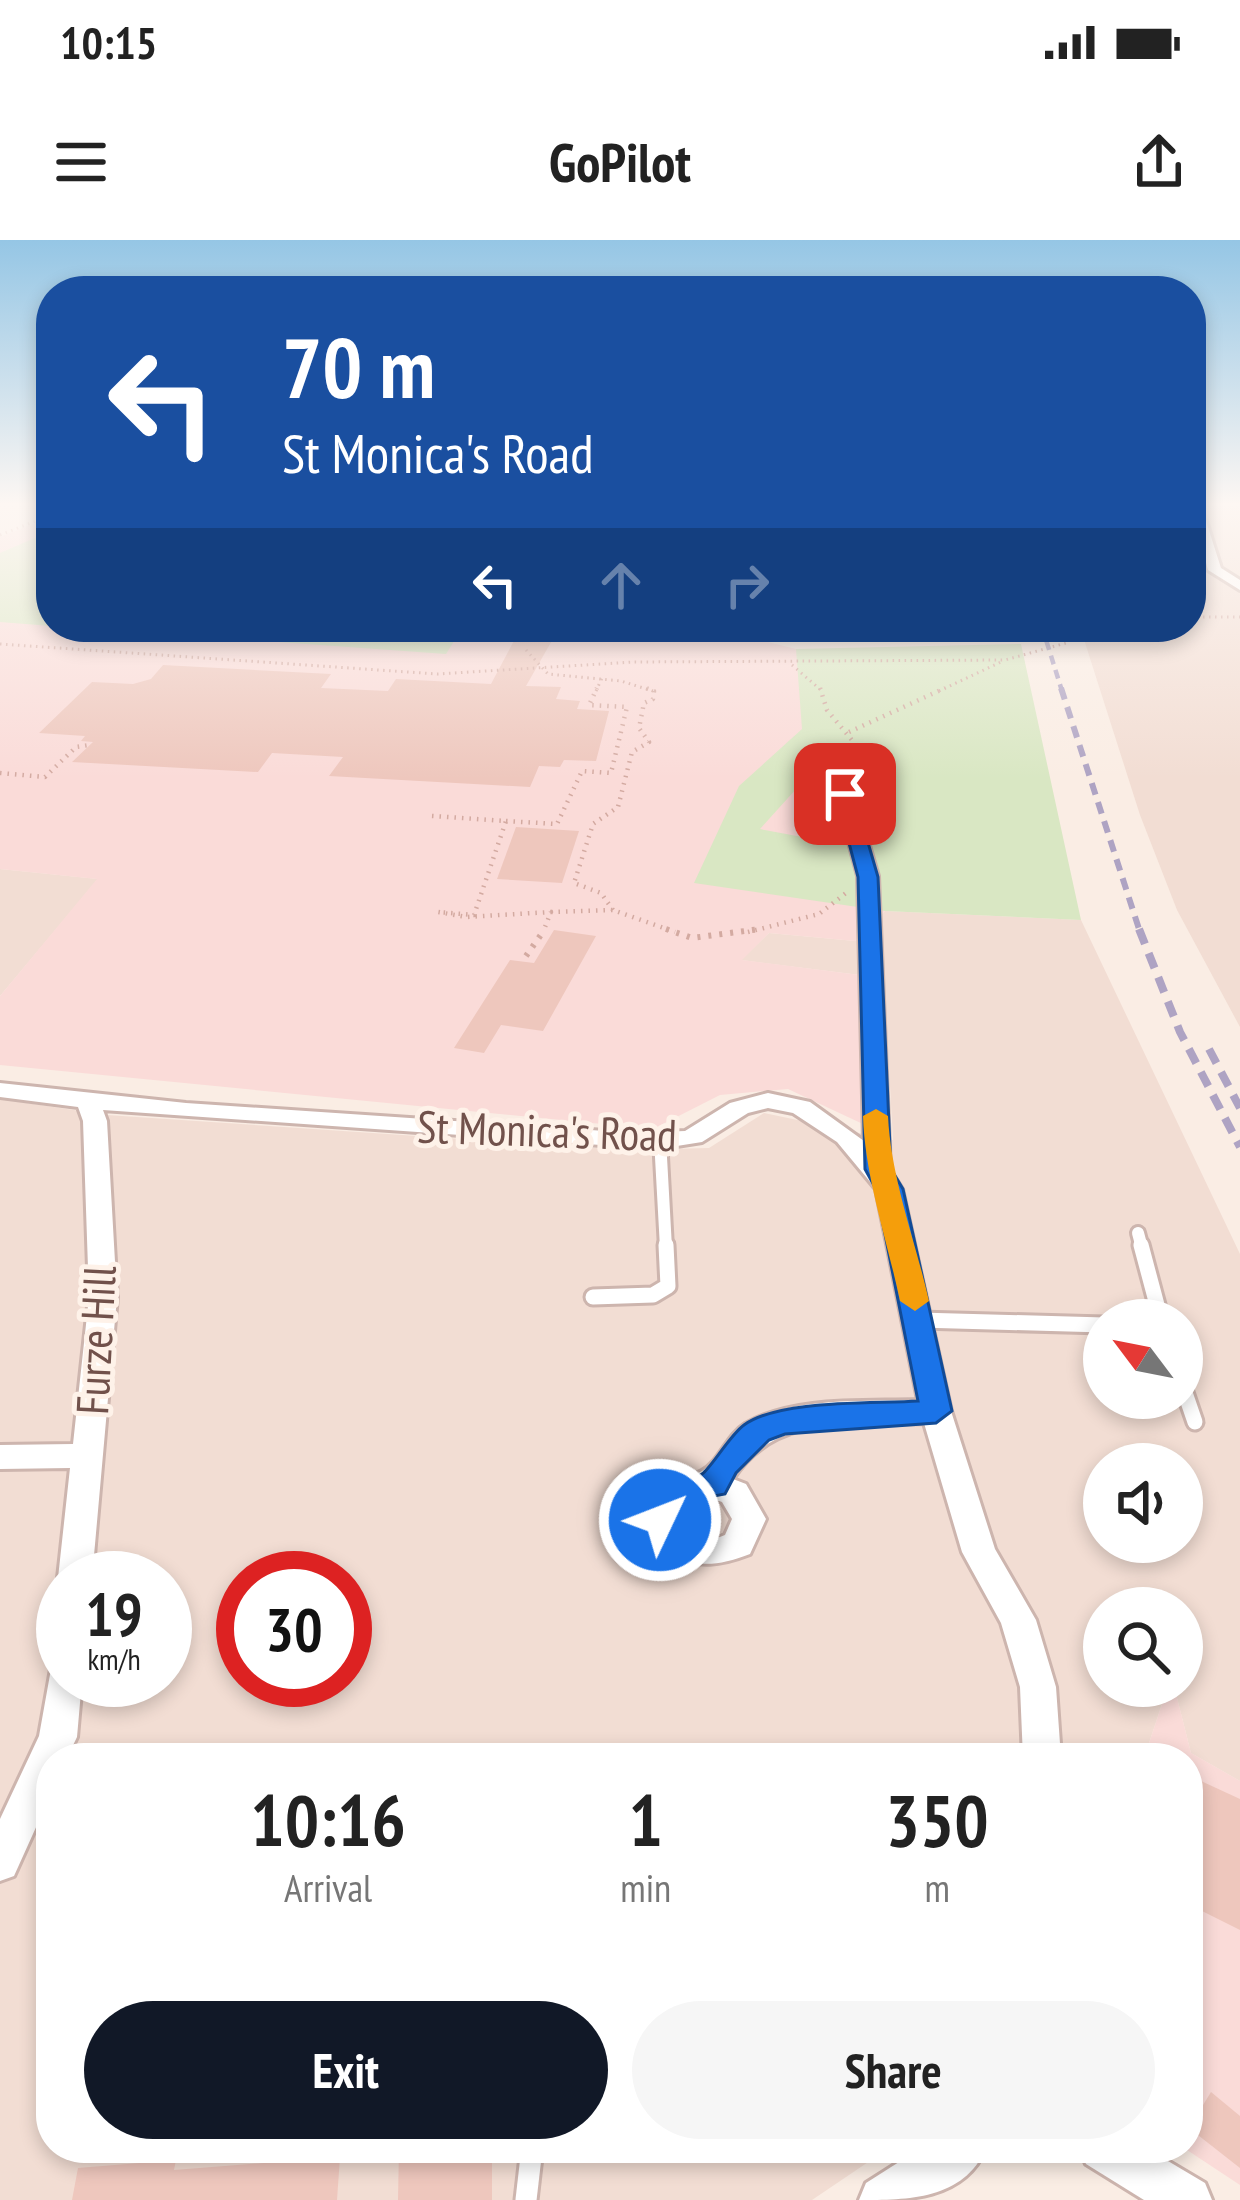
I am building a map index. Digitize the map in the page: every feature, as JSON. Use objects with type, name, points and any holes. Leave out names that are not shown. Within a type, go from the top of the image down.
[{"type":"street","points":[[845,794],[868,877],[878,1169]]},
{"type":"street","name":"St Monica's Road","points":[[0,1090],[88,1102],[660,1138],[700,1133],[746,1103],[791,1103],[842,1136],[878,1169],[890,1189],[936,1411],[979,1552],[1018,1620],[1038,1687],[1041,1743]]},
{"type":"street","name":"Furze Hill","points":[[77,1551],[103,1297],[95,1121],[88,1102]]},
{"type":"street","points":[[713,1485],[737,1449],[758,1431],[783,1422],[936,1411]]},
{"type":"street","points":[[0,1457],[87,1456]]},
{"type":"street","points":[[55,1743],[61,1707]]},
{"type":"street","points":[[0,1862],[36,1784]]},
{"type":"street","points":[[883,2200],[940,2163]]},
{"type":"street","points":[[1155,2163],[1187,2200]]},
{"type":"lane","points":[[592,1297],[653,1295],[668,1286],[660,1138]]},
{"type":"lane","points":[[1138,1233],[1155,1299]]},
{"type":"lane","points":[[919,1320],[1083,1324]]},
{"type":"lane","points":[[526,2200],[530,2163]]},
{"type":"path","points":[[1206,617],[1240,617]]},
{"type":"path","points":[[849,732],[1005,660],[1067,642]]},
{"type":"path","points":[[0,644],[437,674],[634,662],[1005,660]]},
{"type":"path","points":[[526,650],[540,669],[556,678],[602,678],[654,691],[653,699],[644,703],[639,728],[649,734],[649,742],[632,752],[618,807],[593,824],[574,883],[601,893],[614,910]]},
{"type":"path","points":[[790,663],[821,689],[827,710],[856,745],[845,794]]},
{"type":"path","points":[[432,816],[557,824],[582,771],[611,773],[627,707],[589,705],[602,678]]},
{"type":"path","points":[[0,773],[45,777],[76,746],[89,745]]},
{"type":"path","points":[[506,821],[474,915],[438,912],[476,921],[505,911],[614,910],[692,938],[728,937],[819,914],[868,877]]},
{"type":"path","points":[[526,956],[553,918],[551,912]]},
{"type":"shaded area","points":[[0,596],[36,596],[36,642],[768,642],[796,649],[860,789],[885,911],[855,941],[769,933],[742,960],[860,975],[865,1125],[788,1089],[720,1095],[653,1129],[0,1065],[0,996],[97,879],[0,869]]},
{"type":"shaded area","points":[[1206,596],[1240,596],[1240,1027],[1177,910],[1140,815],[1085,642],[1206,642]]},
{"type":"shaded area","points":[[0,869],[98,879],[0,996]]},
{"type":"shaded area","points":[[885,911],[1081,920],[1240,1254],[1240,1781],[1203,1760],[1203,1743],[1188,1743],[1179,1707],[1203,1707],[1203,1587],[1083,1587],[1083,1707],[1161,1707],[1149,1743],[36,1743],[36,2163],[867,2163],[812,2200],[0,2200],[0,1099],[107,1115],[625,1150],[709,1148],[764,1113],[893,1140],[884,978],[741,960],[769,933],[855,941]]},
{"type":"shaded area","points":[[1161,1707],[1179,1707],[1188,1743],[1149,1743]]},
{"type":"shaded area","points":[[1203,1760],[1240,1781],[1240,2185],[1203,2161]]},
{"type":"green space","points":[[0,596],[36,596],[36,625],[0,622]]},
{"type":"green space","points":[[279,642],[454,642],[446,654]]},
{"type":"green space","points":[[1021,644],[1081,920],[885,911],[694,883],[739,786],[802,729],[796,649]],"holes":[[[797,788],[839,788],[856,794],[872,850],[760,829]]]},
{"type":"building","points":[[513,642],[551,642],[526,686],[561,687],[556,699],[580,701],[577,709],[609,711],[596,761],[564,760],[560,767],[539,766],[530,787],[329,776],[343,757],[272,753],[258,772],[72,762],[93,742],[81,741],[85,736],[39,733],[92,682],[133,684],[151,679],[163,665],[331,674],[321,688],[388,691],[396,679],[491,684]]},
{"type":"building","points":[[516,827],[579,831],[562,883],[497,879]]},
{"type":"building","points":[[554,930],[596,936],[543,1031],[501,1025],[484,1053],[454,1048],[510,960],[534,963]]},
{"type":"building","points":[[1203,1782],[1240,1799],[1240,1930],[1203,1912]]},
{"type":"building","points":[[1211,2092],[1240,2116],[1240,2168],[1203,2139],[1203,2105]]},
{"type":"building","points":[[175,2163],[174,2170],[340,2163],[337,2200],[72,2200],[78,2168]]},
{"type":"building","points":[[399,2163],[492,2163],[492,2200],[398,2200]]},
{"type":"railway","points":[[1047,642],[1062,691]]},
{"type":"railway","points":[[1061,688],[1139,929]]},
{"type":"railway","points":[[1139,929],[1180,1032],[1240,1147]]},
{"type":"railway","points":[[1209,1049],[1240,1108]]},
{"type":"slow traffic","points":[[876,1116],[878,1169],[890,1189],[915,1301]]},
{"type":"route","points":[[660,1520],[664,1503],[678,1490],[713,1485],[737,1449],[758,1431],[783,1422],[936,1411],[890,1189],[878,1169],[868,877],[845,794]]}]
